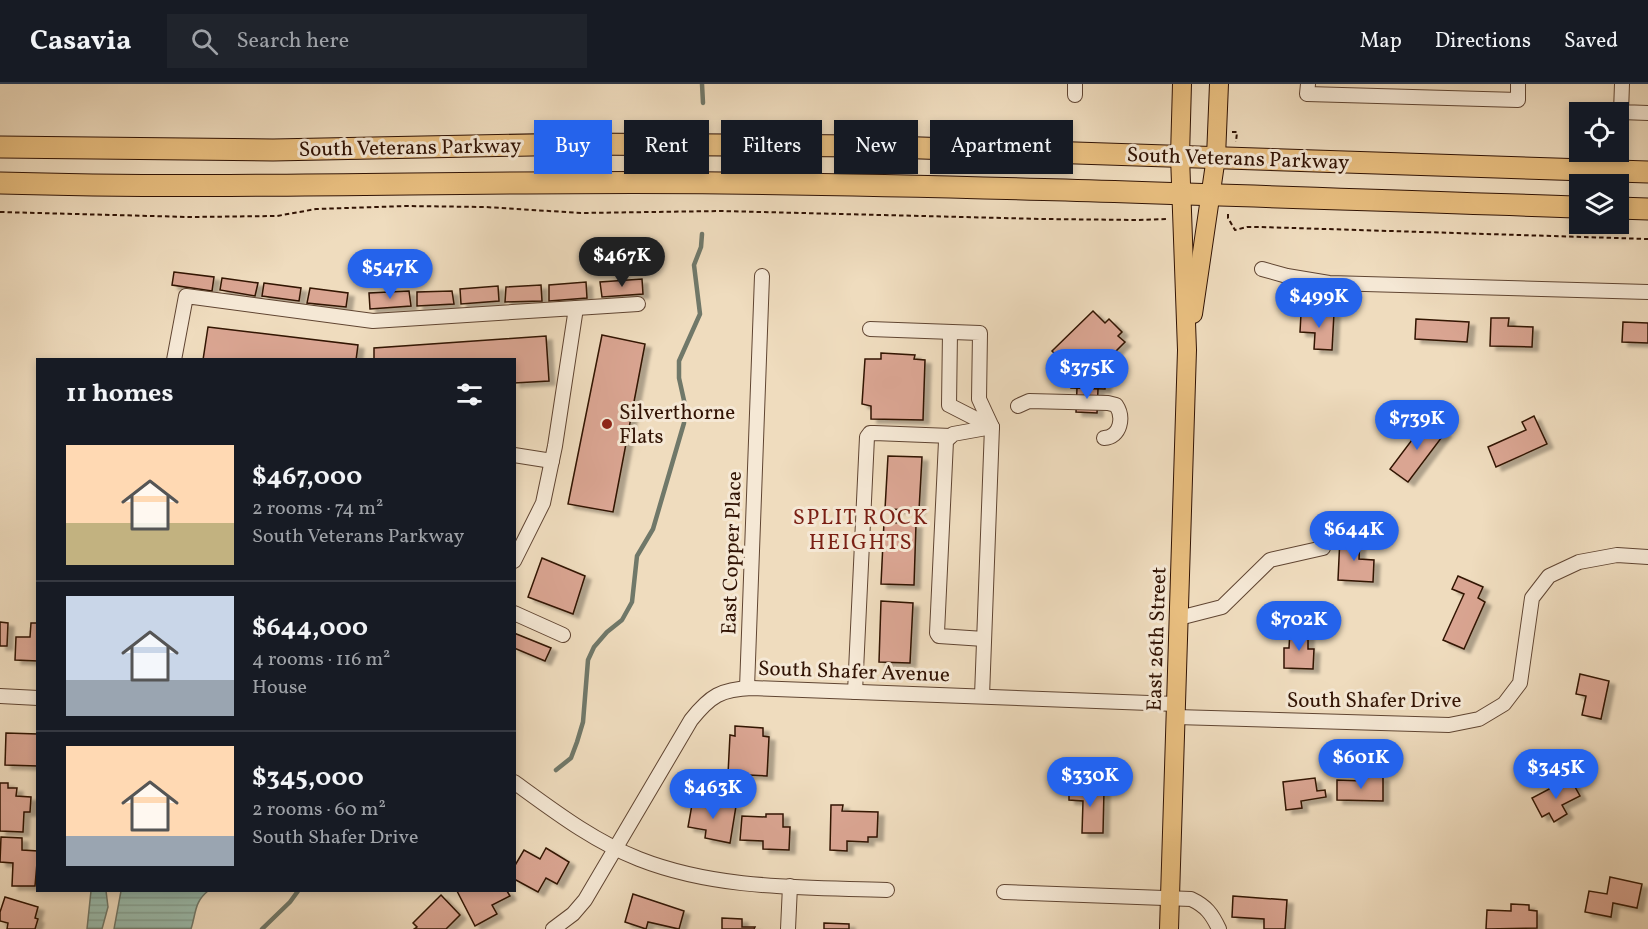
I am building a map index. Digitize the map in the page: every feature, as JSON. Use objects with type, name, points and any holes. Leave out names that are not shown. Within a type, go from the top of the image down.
[{"type":"highway","name":"South Veterans Parkway","points":[[0,147],[273,150],[578,144],[763,145],[1216,157],[1648,172]]},
{"type":"highway","name":"South Veterans Parkway","points":[[0,183],[274,185],[718,183],[1182,194],[1569,207]]},
{"type":"highway","points":[[1629,208],[1648,209]]},
{"type":"main road","name":"East 26th Street","points":[[1169,929],[1187,350],[1180,156],[1182,84]]},
{"type":"main road","name":"East 26th Street","points":[[1187,350],[1216,157],[1219,84]]},
{"type":"street","points":[[1308,84],[1307,94],[1518,100],[1518,84]]},
{"type":"street","points":[[1622,84],[1621,112],[1648,113]]},
{"type":"street","points":[[1262,269],[1329,283],[1648,292]]},
{"type":"street","name":"East Copper Place","points":[[747,688],[762,276]]},
{"type":"street","points":[[174,358],[186,296],[373,321],[638,304]]},
{"type":"street","points":[[516,557],[543,503],[552,461],[576,308]]},
{"type":"street","points":[[870,329],[980,333],[979,399],[992,427],[982,696]]},
{"type":"street","points":[[950,332],[949,405],[992,427]]},
{"type":"street","points":[[1018,406],[1029,401],[1116,405],[1120,413],[1120,426],[1113,435],[1104,438]]},
{"type":"street","points":[[984,639],[946,638],[937,633],[945,441],[953,434],[992,427]]},
{"type":"street","points":[[855,692],[867,437],[874,432],[951,436]]},
{"type":"street","points":[[516,455],[552,461]]},
{"type":"street","points":[[1179,618],[1222,607],[1270,560],[1323,548]]},
{"type":"street","name":"South Shafer Drive","points":[[1176,710],[1449,725],[1479,719],[1504,704],[1520,683],[1532,598],[1548,576],[1579,562],[1617,555],[1648,556]]},
{"type":"street","points":[[516,614],[563,635]]},
{"type":"street","name":"South Shafer Avenue","points":[[553,929],[573,914],[585,900],[691,720],[700,708],[718,694],[728,690],[747,688],[982,696],[1176,710]]},
{"type":"street","points":[[0,696],[36,698]]},
{"type":"street","points":[[516,783],[583,830],[616,848],[661,867],[706,878],[752,885],[887,890]]},
{"type":"street","points":[[788,929],[790,886]]},
{"type":"street","points":[[1004,892],[1191,899],[1203,905],[1212,915],[1219,929]]},
{"type":"path","points":[[0,212],[189,217],[277,216],[316,209],[406,206],[485,207],[580,213],[721,211],[1042,219],[1164,219]]},
{"type":"path","points":[[1228,218],[1235,230],[1261,227],[1648,239]]},
{"type":"shaded area","points":[[91,892],[106,892],[108,907],[102,929],[87,929]]},
{"type":"shaded area","points":[[121,892],[207,892],[198,904],[191,929],[114,929]]},
{"type":"building","points":[[174,272],[214,277],[212,291],[172,285]]},
{"type":"building","points":[[222,278],[258,283],[255,296],[220,290]]},
{"type":"building","points":[[642,279],[643,294],[602,297],[600,282]]},
{"type":"building","points":[[586,282],[587,298],[549,301],[549,285]]},
{"type":"building","points":[[264,283],[301,288],[299,301],[262,296]]},
{"type":"building","points":[[541,285],[542,301],[505,302],[506,287]]},
{"type":"building","points":[[498,286],[499,301],[461,304],[460,289]]},
{"type":"building","points":[[310,288],[348,293],[346,307],[307,303]]},
{"type":"building","points":[[409,291],[411,306],[370,309],[369,293]]},
{"type":"building","points":[[452,291],[454,304],[417,306],[417,292]]},
{"type":"building","points":[[1093,311],[1105,323],[1109,319],[1122,332],[1118,336],[1125,342],[1106,361],[1105,389],[1071,388],[1072,371],[1052,351]]},
{"type":"building","points":[[1315,312],[1334,313],[1332,350],[1314,349],[1315,333],[1300,332],[1301,314],[1315,315]]},
{"type":"building","points":[[1491,318],[1509,318],[1508,326],[1533,327],[1532,347],[1490,346]]},
{"type":"building","points":[[1416,319],[1469,322],[1467,342],[1415,339]]},
{"type":"building","points":[[1623,322],[1648,323],[1648,343],[1622,342]]},
{"type":"building","points":[[208,327],[358,345],[356,358],[203,358]]},
{"type":"building","name":"Silverthorne Flats","points":[[602,335],[645,344],[613,512],[568,504]]},
{"type":"building","points":[[546,336],[549,381],[516,383],[516,358],[374,358],[374,348]]},
{"type":"building","points":[[881,353],[915,355],[914,359],[925,360],[923,420],[871,419],[871,406],[862,404],[865,359],[881,359]]},
{"type":"building","points":[[1065,364],[1072,371],[1063,380],[1056,373]]},
{"type":"building","points":[[1077,388],[1098,389],[1097,413],[1076,412]]},
{"type":"building","points":[[1534,416],[1547,444],[1496,467],[1488,447],[1526,430],[1522,422]]},
{"type":"building","points":[[1427,420],[1445,433],[1408,482],[1390,469]]},
{"type":"building","points":[[888,456],[922,457],[919,510],[885,509]]},
{"type":"building","points":[[884,522],[916,524],[914,585],[881,584]]},
{"type":"building","points":[[1340,537],[1360,538],[1359,559],[1374,560],[1373,582],[1338,580]]},
{"type":"building","points":[[542,558],[585,576],[573,614],[528,597]]},
{"type":"building","points":[[1458,576],[1483,587],[1478,598],[1485,602],[1464,649],[1443,640],[1464,594],[1452,589]]},
{"type":"building","points":[[881,601],[913,603],[910,663],[879,662]]},
{"type":"building","points":[[0,622],[8,623],[7,646],[0,646]]},
{"type":"building","points":[[31,623],[36,623],[36,661],[15,660],[16,637],[30,637]]},
{"type":"building","points":[[1290,630],[1308,631],[1308,649],[1314,649],[1313,669],[1284,668],[1284,648],[1289,648]]},
{"type":"building","points":[[516,634],[551,648],[545,661],[516,649]]},
{"type":"building","points":[[1580,674],[1609,681],[1601,719],[1582,715],[1586,696],[1576,694]]},
{"type":"building","points":[[735,726],[763,728],[763,736],[769,737],[767,776],[728,774],[730,735],[735,736]]},
{"type":"building","points":[[6,733],[36,734],[36,766],[5,765]]},
{"type":"building","points":[[1363,776],[1383,777],[1383,801],[1337,800],[1337,780],[1363,781]]},
{"type":"building","points":[[1315,778],[1317,791],[1325,790],[1326,797],[1301,801],[1302,808],[1286,810],[1283,782]]},
{"type":"building","points":[[1570,778],[1580,796],[1562,805],[1567,814],[1554,822],[1549,813],[1542,817],[1532,798]]},
{"type":"building","points":[[0,783],[8,783],[8,788],[17,788],[16,796],[31,797],[30,812],[24,812],[23,832],[0,831]]},
{"type":"building","points":[[1069,785],[1087,786],[1087,790],[1104,790],[1103,833],[1082,833],[1083,801],[1069,800]]},
{"type":"building","points":[[693,799],[736,806],[730,843],[705,838],[706,830],[688,827]]},
{"type":"building","points":[[831,805],[843,805],[842,811],[878,812],[877,837],[868,837],[868,842],[847,841],[847,851],[830,850]]},
{"type":"building","points":[[766,814],[783,814],[783,827],[790,827],[789,850],[763,849],[763,841],[740,840],[742,816],[766,817]]},
{"type":"building","points":[[1,837],[22,838],[22,850],[36,851],[35,886],[12,886],[13,863],[0,862]]},
{"type":"building","points":[[546,848],[569,862],[557,884],[546,878],[538,892],[516,880],[516,864],[524,850],[540,859]]},
{"type":"building","points":[[1610,877],[1642,884],[1637,908],[1613,903],[1611,917],[1585,912],[1589,891],[1607,894]]},
{"type":"building","points":[[458,892],[508,892],[510,896],[492,905],[497,914],[475,926]]},
{"type":"building","points":[[633,894],[684,911],[679,929],[648,922],[646,929],[625,922]]},
{"type":"building","points":[[441,895],[460,915],[446,929],[414,929],[417,927],[413,923]]},
{"type":"building","points":[[1233,896],[1287,900],[1285,929],[1264,929],[1264,919],[1232,917]]},
{"type":"building","points":[[5,897],[38,907],[35,929],[7,929],[8,923],[0,921],[0,912]]},
{"type":"building","points":[[1511,904],[1529,905],[1529,910],[1537,911],[1537,928],[1486,929],[1487,910],[1511,911]]},
{"type":"building","points":[[722,918],[742,919],[742,927],[755,927],[754,929],[722,929]]},
{"type":"building","points":[[824,923],[849,924],[849,929],[824,929]]},
{"type":"waterway","points":[[702,84],[703,103]]},
{"type":"waterway","points":[[556,770],[571,758],[583,722],[588,660],[594,647],[622,620],[632,602],[637,556],[653,529],[684,423],[685,405],[679,378],[679,361],[700,314],[694,265],[701,247],[702,234]]},
{"type":"waterway","points":[[262,929],[297,892]]},
{"type":"place","name":"Silverthorne Flats","points":[[607,424]]},
{"type":"district","name":"SPLIT ROCK HEIGHTS","points":[[861,528]]}]
